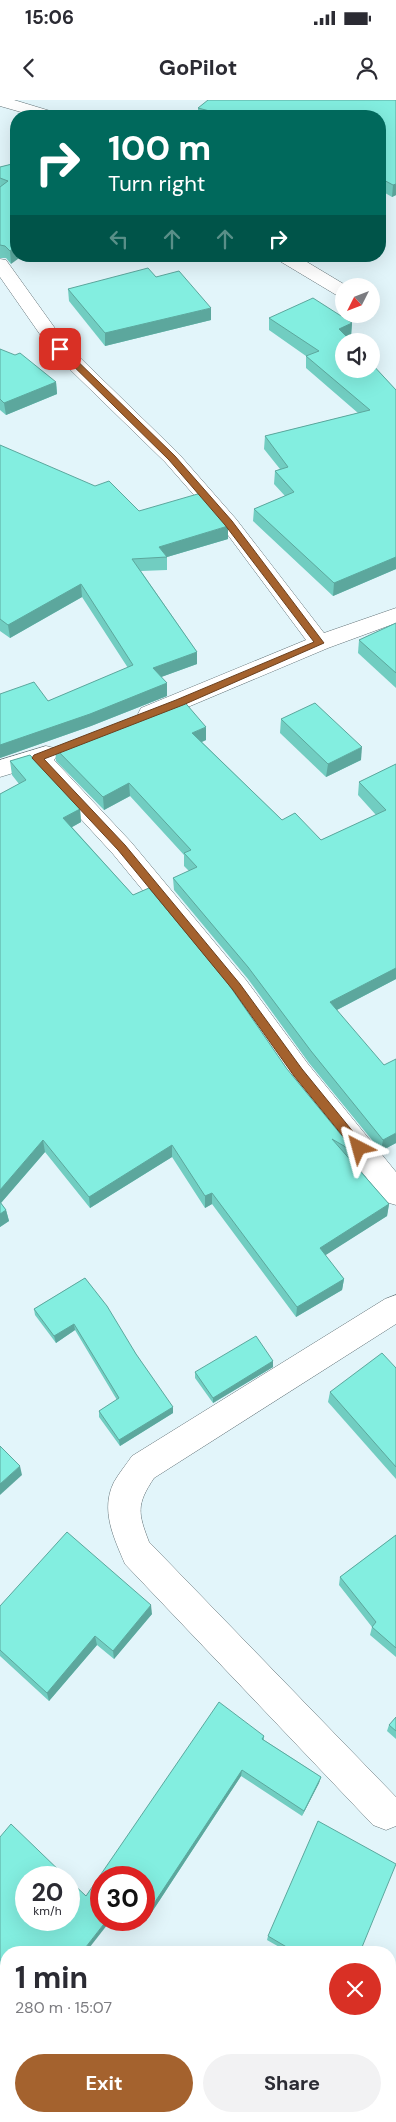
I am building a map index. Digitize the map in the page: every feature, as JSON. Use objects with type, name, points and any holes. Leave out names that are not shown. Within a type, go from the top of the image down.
[{"type":"street","points":[[1,101],[31,110]]},
{"type":"street","points":[[294,262],[335,287]]},
{"type":"street","points":[[0,264],[60,349],[172,458],[228,523],[320,643]]},
{"type":"street","points":[[126,723],[320,643],[396,615]]},
{"type":"street","points":[[0,769],[37,758],[64,747]]},
{"type":"street","points":[[37,758],[122,848],[236,987],[298,1072],[396,1193]]},
{"type":"street","points":[[386,1812],[137,1553],[124,1519],[126,1492],[143,1467],[396,1308]]},
{"type":"building","points":[[208,100],[396,100],[396,184],[393,185],[386,181],[386,110],[206,110],[198,108]]},
{"type":"building","points":[[10,164],[10,251],[5,246],[0,245],[0,187],[8,181],[0,178],[0,167]]},
{"type":"building","points":[[148,268],[156,277],[179,271],[211,308],[105,333],[68,289]]},
{"type":"building","points":[[313,298],[335,312],[335,323],[352,323],[339,329],[343,333],[335,333],[335,378],[380,378],[380,373],[396,390],[396,557],[334,583],[254,509],[294,492],[275,471],[288,467],[265,436],[370,410],[306,356],[319,351],[269,318]]},
{"type":"building","points":[[0,349],[15,355],[20,353],[56,382],[4,403],[0,399]]},
{"type":"building","points":[[0,445],[95,486],[109,481],[139,511],[201,493],[228,526],[159,547],[167,557],[132,559],[197,652],[153,668],[167,683],[90,714],[0,745],[0,694],[34,682],[48,701],[133,665],[81,584],[8,625],[0,619]]},
{"type":"building","points":[[396,623],[396,673],[359,640]]},
{"type":"building","points":[[182,699],[206,727],[192,733],[282,820],[295,813],[321,840],[386,810],[359,782],[396,764],[396,968],[330,1002],[384,1065],[396,1059],[396,1133],[383,1140],[311,1051],[248,967],[173,878],[197,867],[184,853],[191,850],[129,783],[103,797],[55,748]]},
{"type":"building","points":[[315,703],[362,747],[328,764],[281,719]]},
{"type":"building","points":[[30,755],[80,809],[63,818],[133,895],[149,888],[227,982],[287,1069],[356,1153],[332,1139],[389,1204],[320,1248],[344,1279],[297,1307],[212,1193],[205,1196],[172,1145],[89,1197],[43,1140],[0,1190],[0,794],[26,780],[10,761]]},
{"type":"building","points":[[0,1202],[6,1210],[0,1214]]},
{"type":"building","points":[[85,1278],[107,1306],[136,1354],[173,1407],[119,1440],[99,1411],[119,1398],[74,1324],[54,1336],[34,1309]]},
{"type":"building","points":[[256,1336],[273,1361],[213,1398],[195,1372]]},
{"type":"building","points":[[382,1353],[396,1368],[396,1467],[330,1392]]},
{"type":"building","points":[[0,1446],[20,1466],[0,1484]]},
{"type":"building","points":[[67,1532],[151,1605],[113,1651],[95,1636],[47,1693],[0,1650],[0,1606]]},
{"type":"building","points":[[396,1535],[396,1648],[372,1627],[376,1622],[340,1577]]},
{"type":"building","points":[[219,1702],[264,1736],[262,1739],[321,1777],[304,1811],[242,1770],[155,1902],[155,1866],[107,1866]]},
{"type":"building","points":[[396,1717],[396,1731],[389,1725]]},
{"type":"building","points":[[318,1821],[396,1864],[362,1946],[285,1946],[268,1936]]},
{"type":"building","points":[[11,1824],[55,1866],[15,1866],[15,1931],[80,1931],[80,1890],[86,1896],[90,1890],[90,1931],[98,1931],[87,1946],[0,1946],[0,1837]]},
{"type":"route","points":[[60,349],[172,458],[228,523],[320,643],[179,703],[37,758],[122,848],[236,987],[298,1072],[359,1148]]}]
